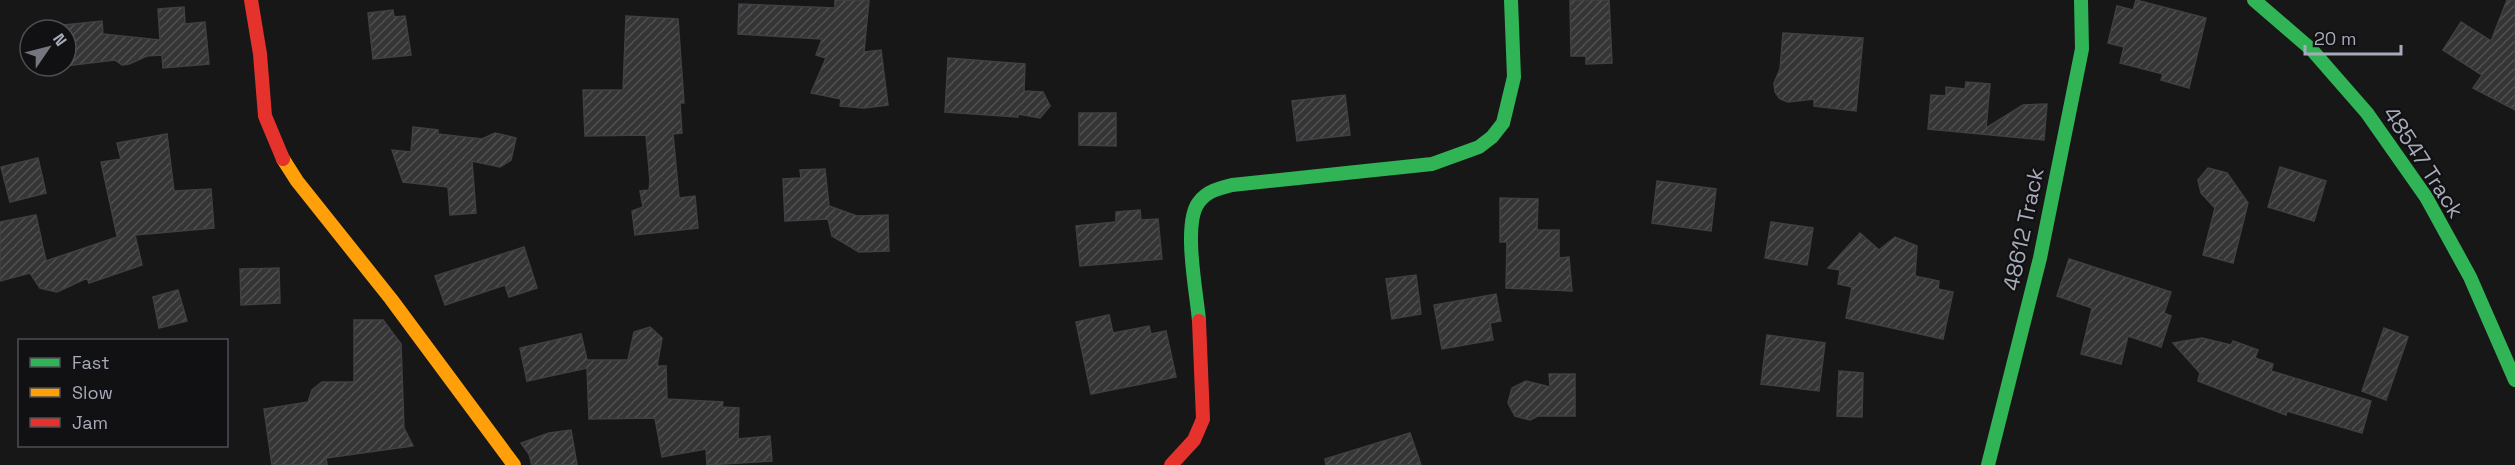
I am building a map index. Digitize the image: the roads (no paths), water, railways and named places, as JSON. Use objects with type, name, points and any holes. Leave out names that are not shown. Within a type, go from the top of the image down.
[{"type":"street","points":[[251,0],[260,54],[265,116],[277,149],[297,181],[398,308],[514,465]]},
{"type":"street","points":[[1171,465],[1194,441],[1203,418],[1203,365],[1191,225],[1192,212],[1197,201],[1216,188],[1432,164],[1479,147],[1492,137],[1503,123],[1514,77],[1511,0]]},
{"type":"street","name":"48612 Track","points":[[1988,465],[2044,234],[2082,49],[2081,0]]},
{"type":"street","name":"48547 Track","points":[[2254,0],[2312,51],[2367,113],[2426,197],[2470,277],[2515,380]]}]
